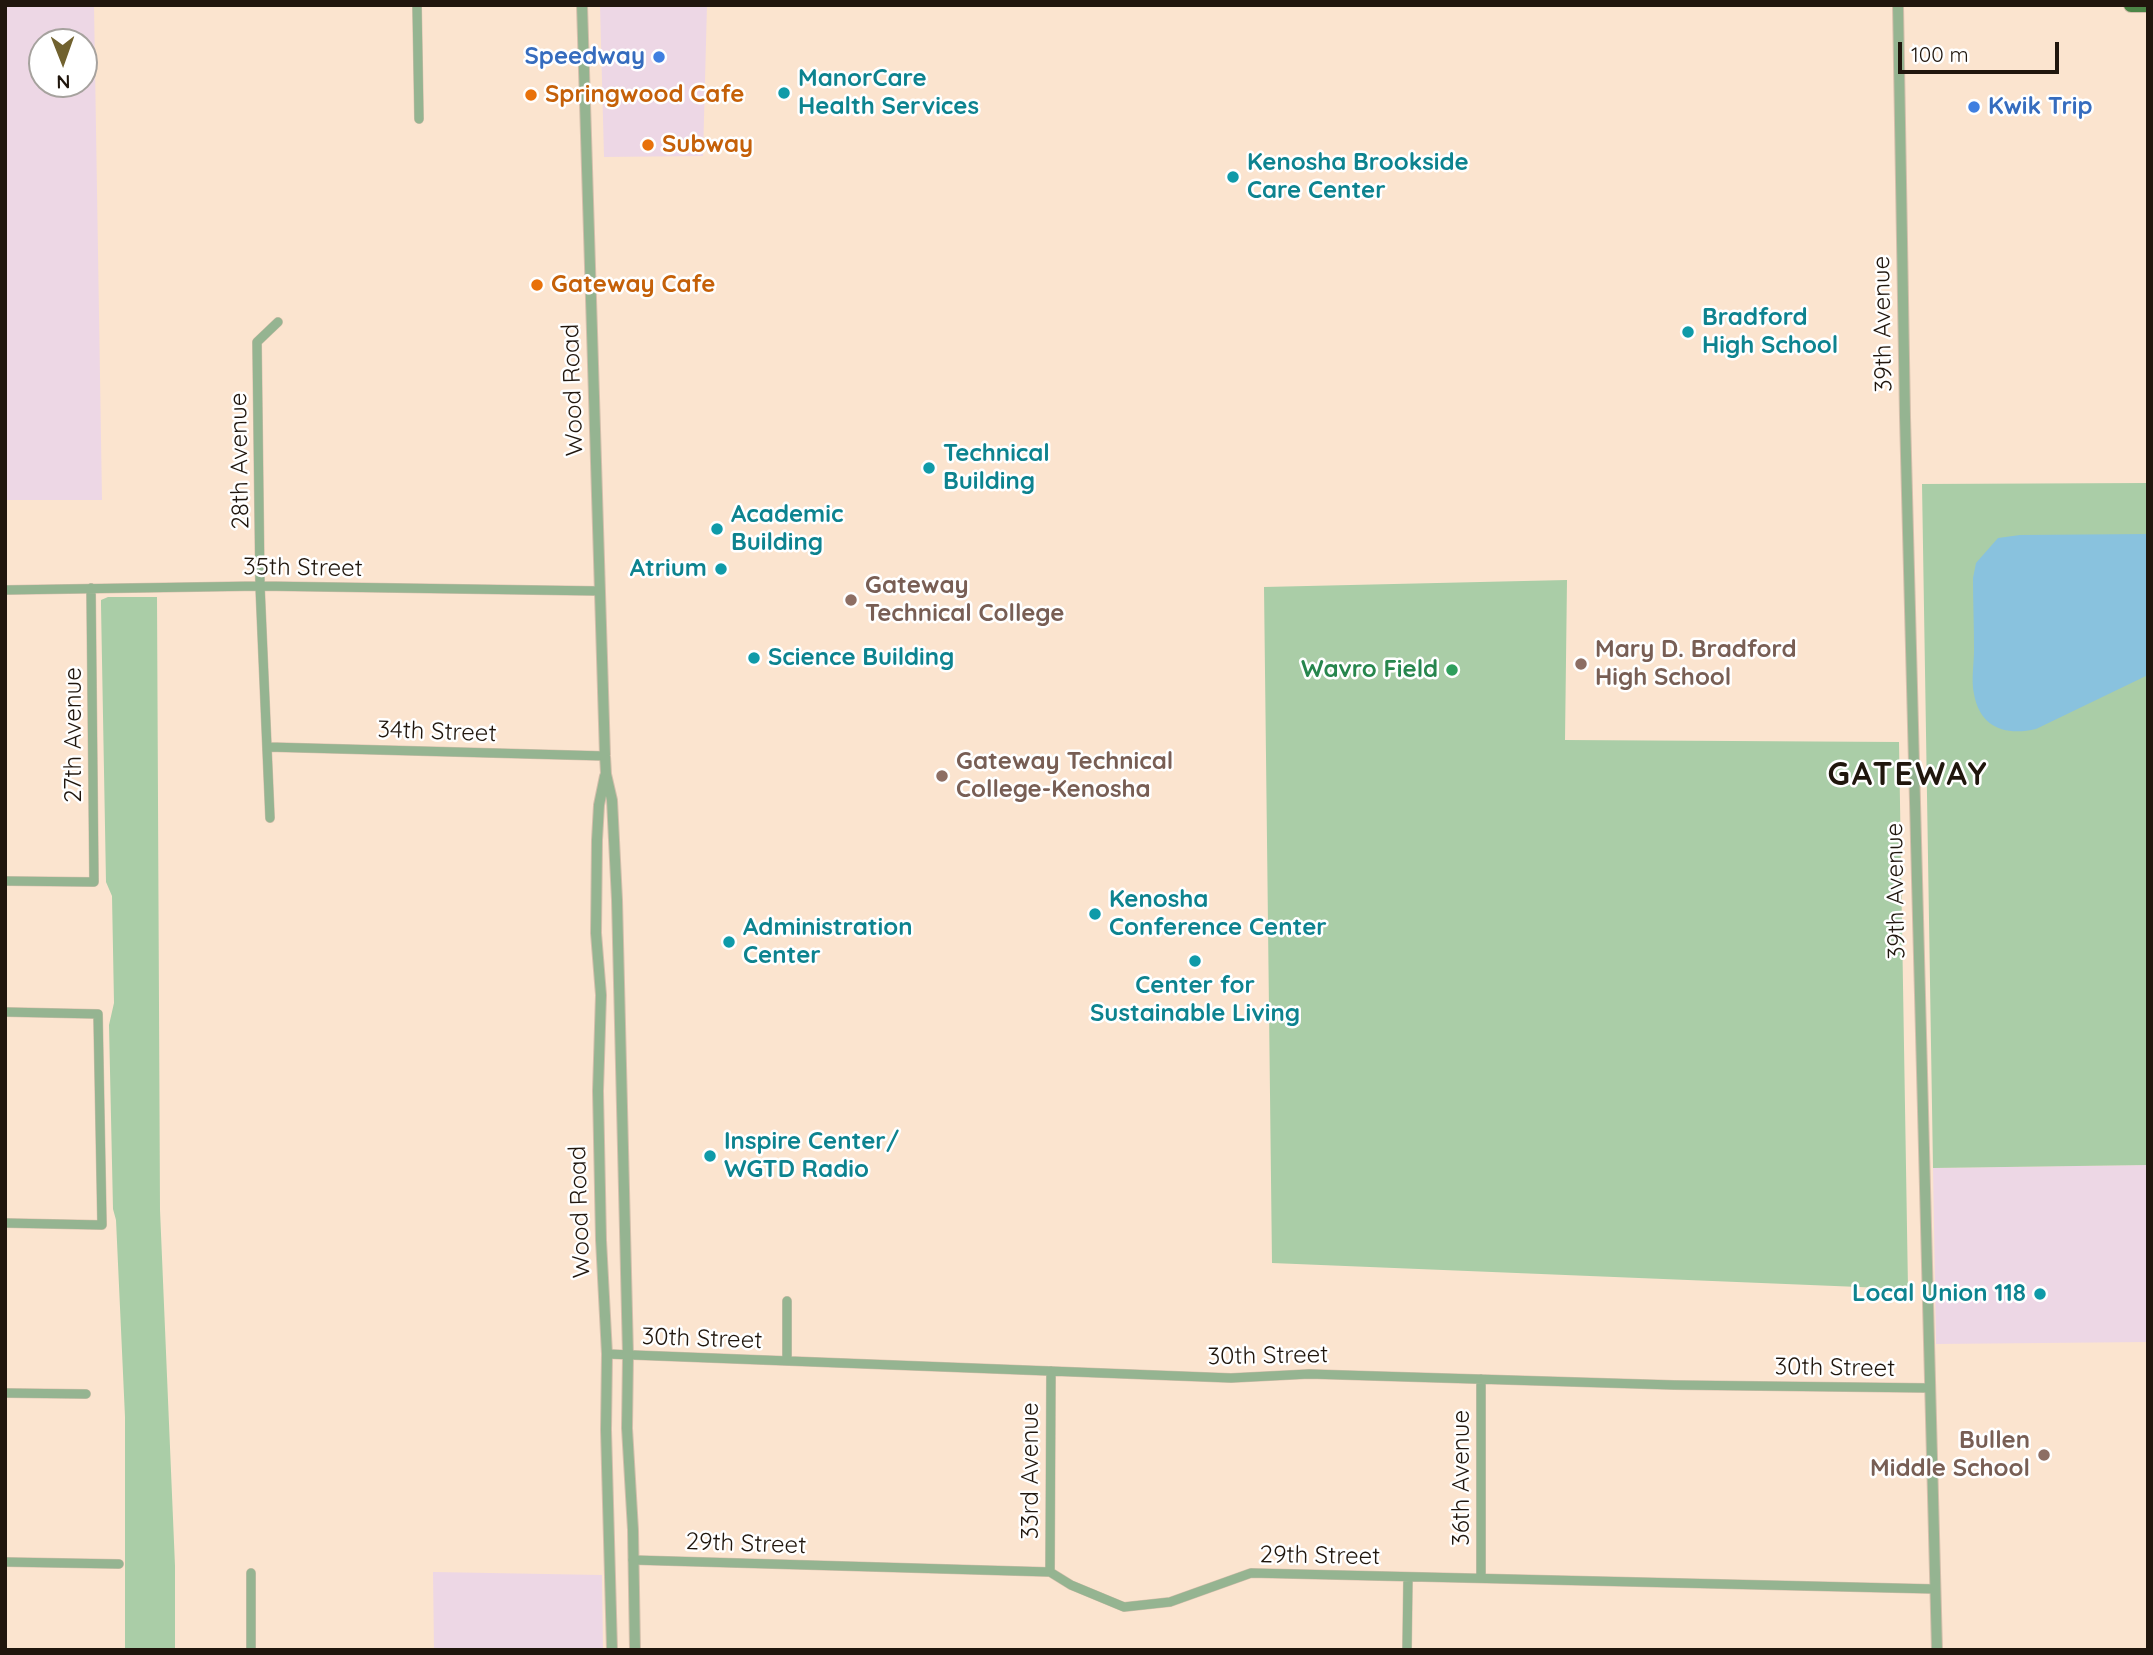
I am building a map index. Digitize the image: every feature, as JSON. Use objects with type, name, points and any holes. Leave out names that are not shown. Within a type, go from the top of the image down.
[{"type":"main road","points":[[2130,5],[2148,5]]},
{"type":"street","points":[[416,5],[419,118]]},
{"type":"street","name":"Wood Road","points":[[582,5],[605,756],[612,800],[617,900],[628,1355],[626,1428],[635,1650]]},
{"type":"street","name":"39th Avenue","points":[[1898,5],[1905,417],[1937,1650]]},
{"type":"street","name":"28th Avenue","points":[[270,818],[260,586],[257,342],[278,321]]},
{"type":"street","name":"35th Street","points":[[5,590],[260,586],[600,591]]},
{"type":"street","name":"27th Avenue","points":[[5,881],[94,882],[91,588]]},
{"type":"street","name":"34th Street","points":[[268,747],[605,756]]},
{"type":"street","name":"Wood Road","points":[[606,774],[599,805],[597,840],[596,933],[601,995],[597,1091],[607,1354],[612,1650]]},
{"type":"street","points":[[5,1012],[98,1014],[102,1225],[5,1223]]},
{"type":"street","points":[[787,1301],[787,1361]]},
{"type":"street","name":"30th Street","points":[[607,1354],[1231,1378],[1309,1374],[1674,1385],[1930,1388]]},
{"type":"street","name":"33rd Avenue","points":[[1050,1572],[1051,1371]]},
{"type":"street","name":"36th Avenue","points":[[1481,1379],[1481,1577]]},
{"type":"street","points":[[5,1393],[86,1394]]},
{"type":"street","name":"29th Street","points":[[633,1559],[1050,1572],[1071,1586],[1124,1607],[1170,1602],[1251,1573],[1935,1589]]},
{"type":"street","points":[[5,1562],[119,1564]]},
{"type":"street","points":[[251,1573],[251,1650]]},
{"type":"street","points":[[1407,1650],[1408,1577]]},
{"type":"shaded area","points":[[5,5],[94,5],[94,28],[28,28],[28,98],[96,98],[102,500],[5,500]]},
{"type":"shaded area","points":[[600,5],[707,5],[703,156],[604,157]]},
{"type":"shaded area","points":[[2148,1165],[2148,1342],[1936,1344],[1933,1168]]},
{"type":"shaded area","points":[[433,1572],[602,1575],[603,1650],[434,1650]]},
{"type":"green space","points":[[2148,483],[2148,1165],[1933,1168],[1922,484]]},
{"type":"green space","points":[[1567,580],[1565,740],[1899,742],[1908,1289],[1272,1263],[1264,587]]},
{"type":"green space","points":[[108,597],[157,597],[160,1210],[175,1566],[175,1650],[125,1650],[125,1417],[116,1220],[113,1209],[109,1025],[114,1003],[112,896],[106,882],[101,605],[101,600]]},
{"type":"water","points":[[2148,534],[2148,675],[2036,729],[2005,730],[1988,722],[1977,706],[1973,689],[1973,578],[1976,563],[1998,538],[2020,535]]},
{"type":"place","name":"Speedway","points":[[659,57]]},
{"type":"place","name":"ManorCare Health Services","points":[[784,93]]},
{"type":"place","name":"Springwood Cafe","points":[[531,95]]},
{"type":"place","name":"Kwik Trip","points":[[1974,107]]},
{"type":"place","name":"Subway","points":[[648,145]]},
{"type":"place","name":"Kenosha Brookside Care Center","points":[[1233,177]]},
{"type":"place","name":"Gateway Cafe","points":[[537,285]]},
{"type":"place","name":"Bradford High School","points":[[1688,332]]},
{"type":"place","name":"Technical Building","points":[[929,468]]},
{"type":"place","name":"Academic Building","points":[[717,529]]},
{"type":"place","name":"Atrium","points":[[721,569]]},
{"type":"place","name":"Gateway Technical College","points":[[851,600]]},
{"type":"place","name":"Science Building","points":[[754,658]]},
{"type":"place","name":"Mary D. Bradford High School","points":[[1581,664]]},
{"type":"place","name":"Wavro Field","points":[[1452,670]]},
{"type":"place","name":"Gateway Technical College-Kenosha","points":[[942,776]]},
{"type":"place","name":"Kenosha Conference Center","points":[[1095,914]]},
{"type":"place","name":"Administration Center","points":[[729,942]]},
{"type":"place","name":"Center for Sustainable Living","points":[[1195,961]]},
{"type":"place","name":"Inspire Center/ WGTD Radio","points":[[710,1156]]},
{"type":"place","name":"Local Union 118","points":[[2040,1294]]},
{"type":"place","name":"Bullen Middle School","points":[[2044,1455]]},
{"type":"district","name":"GATEWAY","points":[[1908,775]]}]
